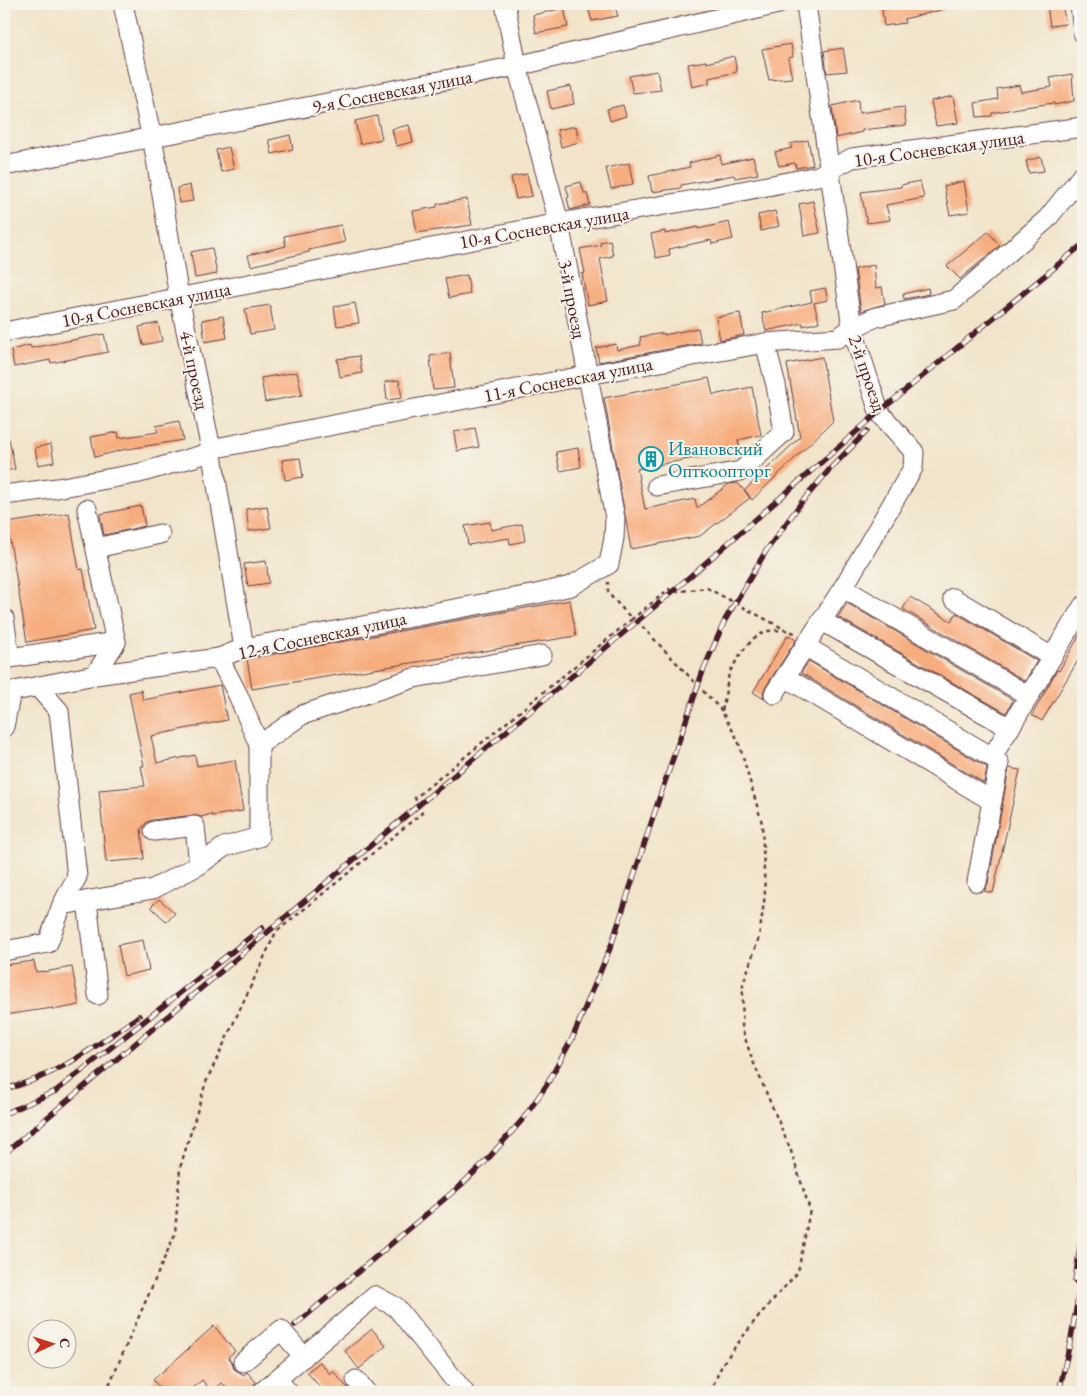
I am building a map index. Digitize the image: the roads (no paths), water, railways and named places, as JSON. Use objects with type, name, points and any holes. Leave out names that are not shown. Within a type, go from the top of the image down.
[{"type":"street","name":"4-й проезд","points":[[123,4],[152,138],[179,298],[211,449],[244,648]]},
{"type":"street","name":"3-й проезд","points":[[505,4],[516,66],[559,223],[616,518],[608,564]]},
{"type":"street","name":"9-я Сосневская улица","points":[[4,166],[516,66],[778,4]]},
{"type":"street","name":"2-й проезд","points":[[774,694],[843,588],[913,468],[914,452],[879,412],[853,330],[806,4]]},
{"type":"street","points":[[1080,4],[1083,33]]},
{"type":"street","name":"10-я Сосневская улица","points":[[4,332],[559,223],[818,176],[852,158],[1083,127]]},
{"type":"street","name":"11-я Сосневская улица","points":[[4,495],[140,473],[205,454],[211,449],[588,375],[765,343],[838,338],[876,317],[954,300],[1048,219],[1083,174]]},
{"type":"street","points":[[657,486],[741,471],[784,432],[776,384],[765,343]]},
{"type":"street","points":[[87,509],[116,642],[95,676]]},
{"type":"street","points":[[96,548],[160,534]]},
{"type":"street","name":"12-я Сосневская улица","points":[[7,693],[95,676],[218,658],[244,648],[536,594],[571,586],[608,564]]},
{"type":"street","points":[[843,588],[1029,696]]},
{"type":"street","points":[[953,598],[1052,658]]},
{"type":"street","points":[[992,757],[1083,606]]},
{"type":"street","points":[[4,618],[10,658],[116,642]]},
{"type":"street","points":[[822,621],[1010,728]]},
{"type":"street","points":[[805,646],[992,757],[999,763],[977,882]]},
{"type":"street","points":[[259,745],[302,715],[414,678],[542,655]]},
{"type":"street","points":[[62,905],[152,889],[199,865],[224,847],[259,837],[259,745],[238,695],[218,658]]},
{"type":"street","points":[[785,677],[992,802]]},
{"type":"street","points":[[4,950],[48,943],[62,905],[77,877],[59,711],[38,686]]},
{"type":"street","points":[[4,727],[7,693]]},
{"type":"street","points":[[154,831],[195,826],[199,865]]},
{"type":"street","points":[[87,901],[98,995]]},
{"type":"street","points":[[262,1392],[283,1386],[304,1357],[375,1296],[396,1306],[464,1392]]},
{"type":"street","points":[[243,1362],[281,1330],[304,1357]]},
{"type":"railway","points":[[4,1154],[672,592],[879,412],[1083,244]]},
{"type":"railway","points":[[295,1325],[461,1185],[486,1161],[523,1119],[546,1086],[572,1039],[611,946],[703,671],[725,620],[766,551],[801,503],[829,470],[867,431]]},
{"type":"railway","points":[[4,1114],[56,1091],[262,928]]},
{"type":"railway","points":[[4,1089],[23,1084],[58,1069],[139,1016]]},
{"type":"railway","points":[[1075,1281],[1083,1227]]},
{"type":"railway","points":[[1059,1392],[1083,1270]]},
{"type":"place","name":"Ивановский Опткоопторг","points":[[651,459]]}]
